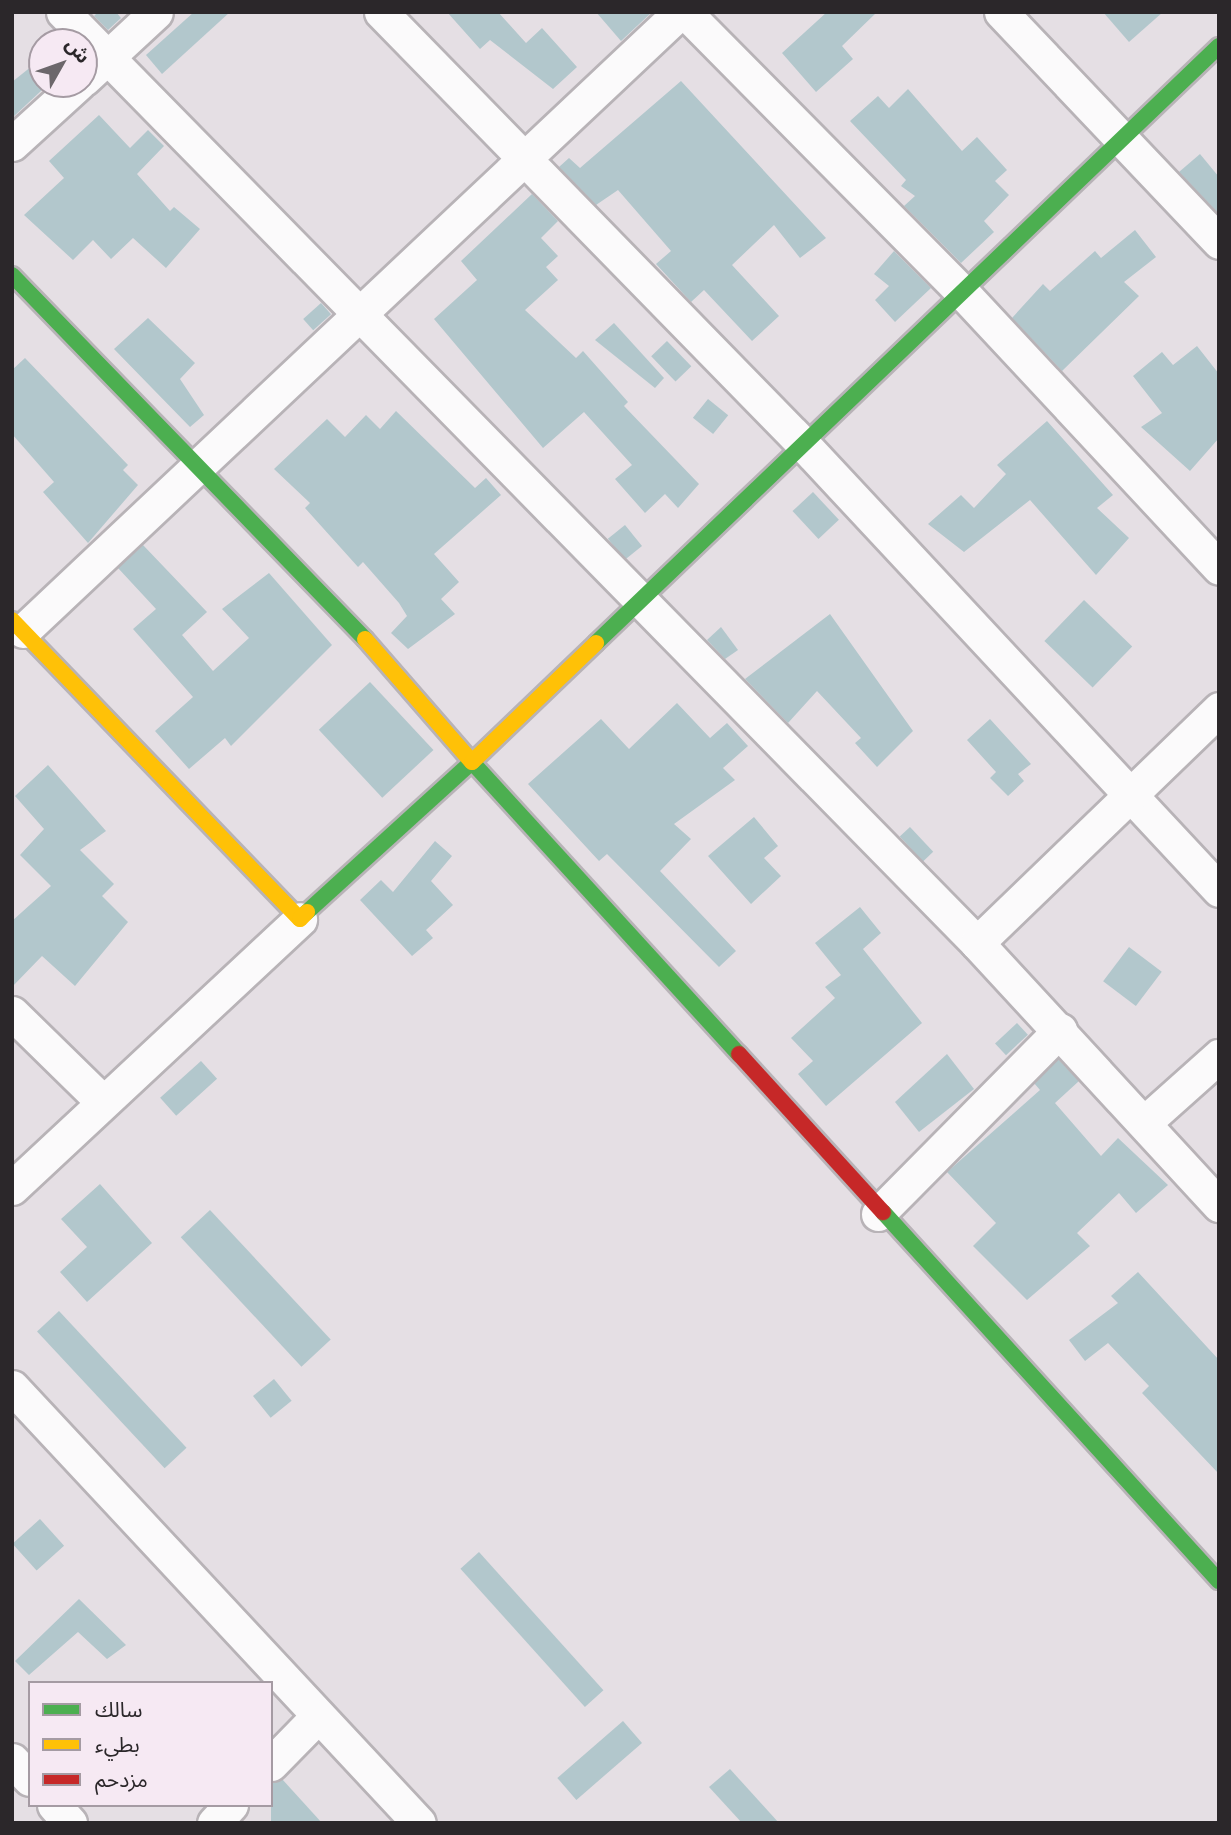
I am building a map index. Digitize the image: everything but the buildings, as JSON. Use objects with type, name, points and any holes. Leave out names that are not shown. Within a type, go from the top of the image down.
[{"type":"street","points":[[63,12],[72,28]]},
{"type":"street","points":[[98,66],[156,12]]},
{"type":"street","points":[[380,12],[803,444],[1219,890]]},
{"type":"street","points":[[300,919],[18,625],[202,466],[523,158],[680,12]]},
{"type":"street","points":[[685,12],[962,292],[1219,568]]},
{"type":"street","points":[[1001,12],[1219,242]]},
{"type":"street","points":[[12,1188],[102,1101],[472,762],[1121,137],[1219,46]]},
{"type":"street","points":[[98,72],[359,314],[977,943],[1219,1205]]},
{"type":"street","points":[[12,144],[63,98]]},
{"type":"street","points":[[12,275],[202,466],[391,666],[472,762],[878,1214],[1214,1568]]},
{"type":"street","points":[[977,943],[1128,793],[1219,709]]},
{"type":"street","points":[[12,1013],[102,1101]]},
{"type":"street","points":[[878,1214],[1060,1030]]},
{"type":"street","points":[[1144,1123],[1219,1056]]},
{"type":"street","points":[[12,1387],[419,1823]]},
{"type":"street","points":[[273,1762],[318,1716]]},
{"type":"street","points":[[12,1760],[28,1777]]},
{"type":"street","points":[[214,1823],[229,1807]]},
{"type":"traffic: fast","points":[[596,643],[1219,46]]},
{"type":"traffic: fast","points":[[12,275],[365,639]]},
{"type":"traffic: fast","points":[[307,912],[472,762],[739,1054]]},
{"type":"traffic: fast","points":[[883,1212],[1219,1581]]},
{"type":"traffic: slow","points":[[12,620],[300,919],[307,912]]},
{"type":"traffic: slow","points":[[365,639],[472,762],[596,643]]},
{"type":"traffic: jam","points":[[739,1054],[883,1212]]}]
